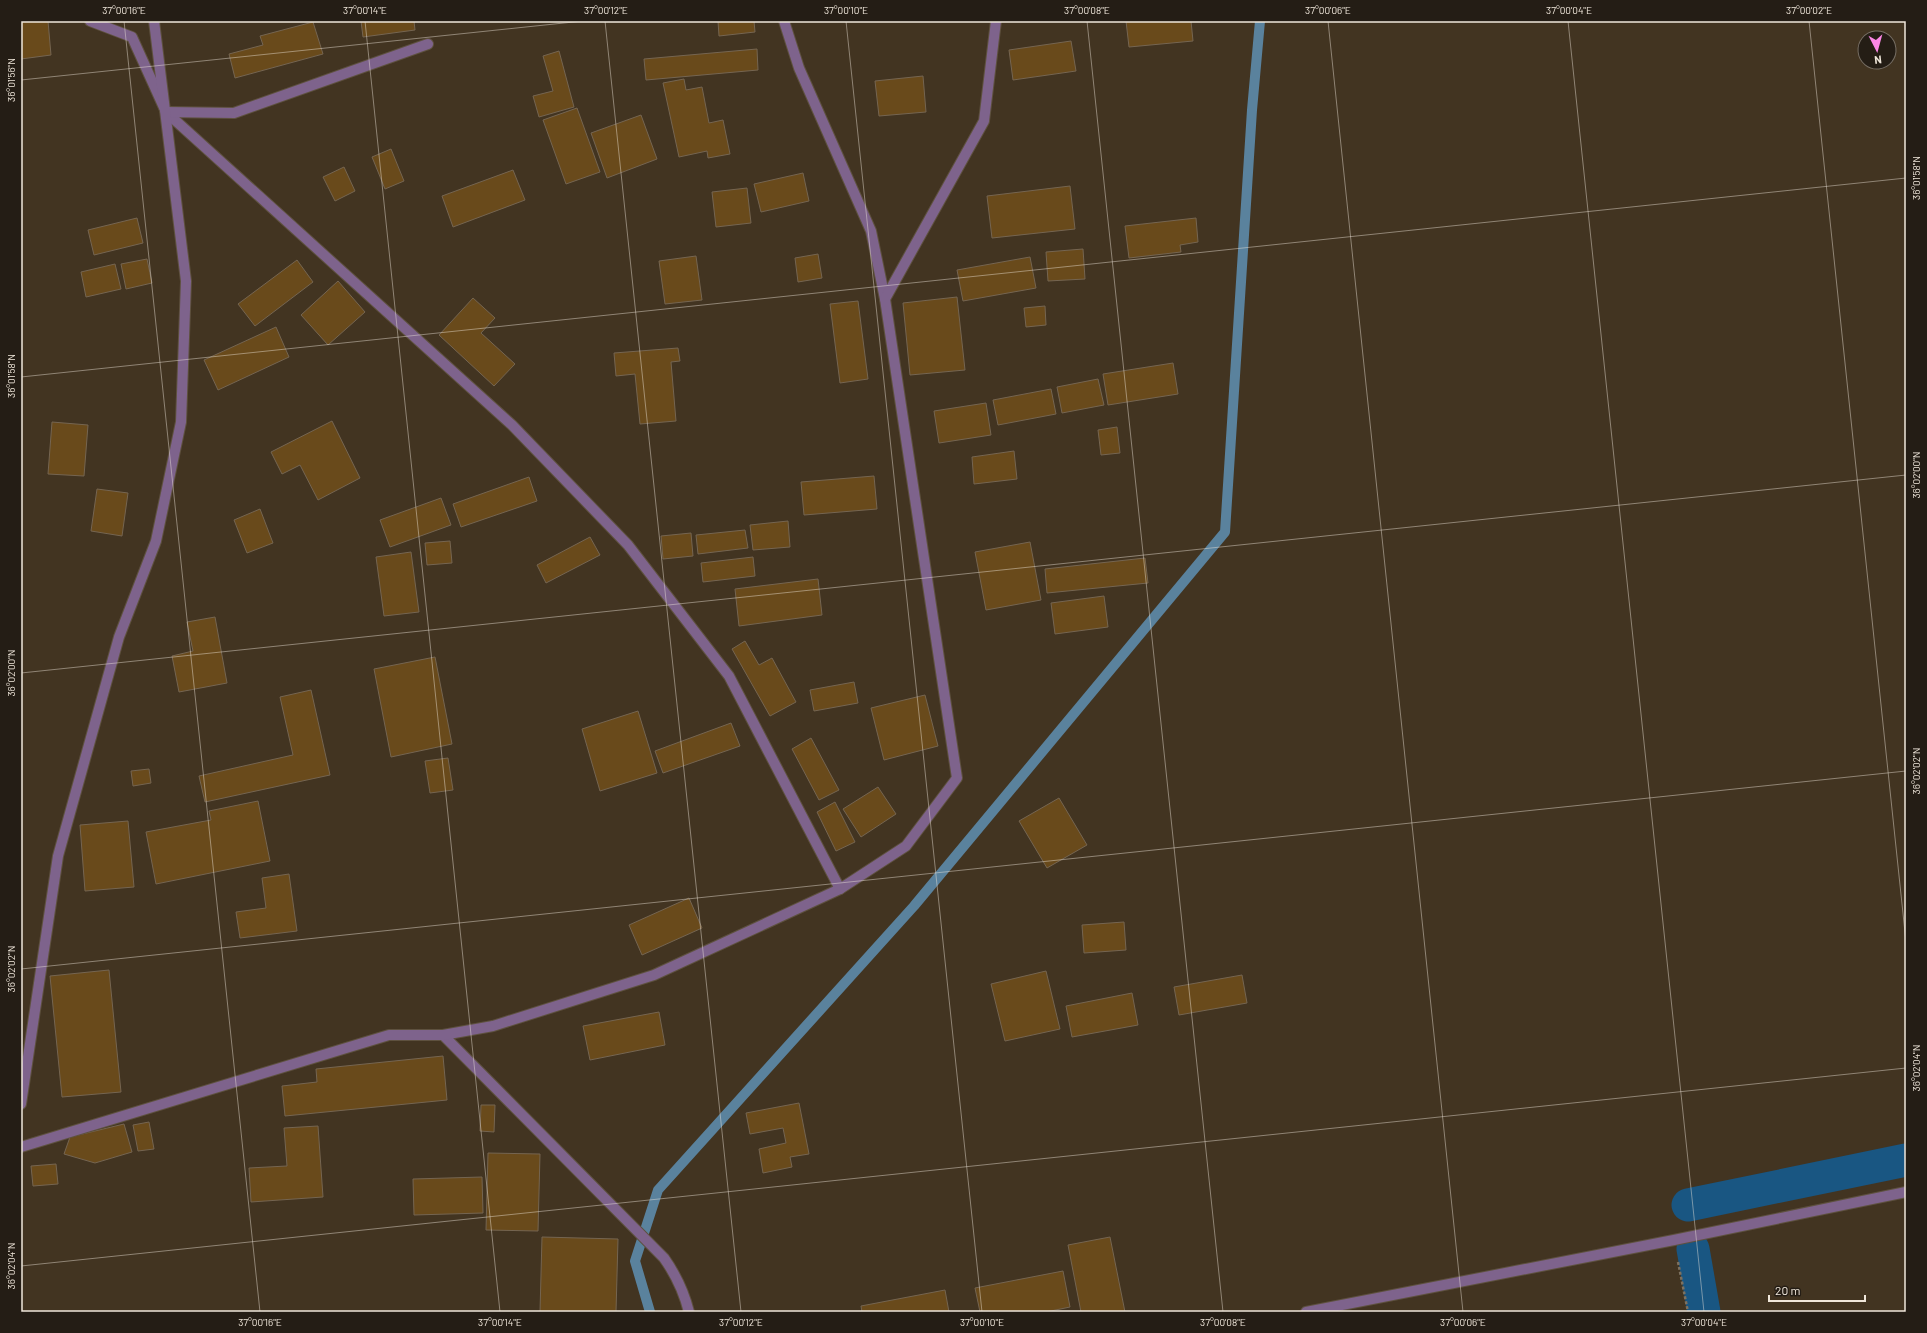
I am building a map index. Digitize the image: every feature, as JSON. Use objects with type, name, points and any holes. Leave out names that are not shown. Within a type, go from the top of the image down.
[{"type":"street","points":[[90,21],[132,37],[166,112],[512,425],[628,545],[729,676],[840,889]]},
{"type":"street","points":[[21,1104],[58,856],[119,637],[156,541],[182,422],[186,281],[154,21]]},
{"type":"street","points":[[21,1147],[389,1035],[443,1035],[493,1026],[654,975],[840,889],[906,846],[957,778],[885,299],[871,231],[799,68],[784,21]]},
{"type":"street","points":[[885,299],[984,121],[996,21]]},
{"type":"street","points":[[166,112],[234,113],[428,44]]},
{"type":"street","points":[[443,1035],[664,1258],[684,1292],[689,1312]]},
{"type":"street","points":[[1306,1312],[1674,1240],[1906,1192]]},
{"type":"path","points":[[1674,1240],[1688,1312]]},
{"type":"building","points":[[21,21],[48,21],[51,55],[21,59]]},
{"type":"building","points":[[361,21],[414,21],[415,30],[363,37]]},
{"type":"building","points":[[718,21],[754,21],[755,32],[719,36]]},
{"type":"building","points":[[1126,21],[1191,21],[1193,41],[1129,47]]},
{"type":"building","points":[[313,22],[323,54],[235,78],[229,54],[263,45],[260,36]]},
{"type":"building","points":[[1071,41],[1076,71],[1013,80],[1009,50]]},
{"type":"building","points":[[757,49],[758,70],[646,80],[644,59]]},
{"type":"building","points":[[559,51],[574,107],[539,117],[533,96],[553,91],[543,56]]},
{"type":"building","points":[[923,76],[926,112],[879,116],[875,81]]},
{"type":"building","points":[[684,79],[686,90],[702,87],[709,123],[723,120],[730,154],[708,158],[707,151],[679,157],[663,83]]},
{"type":"building","points":[[577,108],[600,172],[566,184],[543,120]]},
{"type":"building","points":[[641,115],[657,159],[607,178],[591,133]]},
{"type":"building","points":[[391,149],[404,181],[385,189],[372,157]]},
{"type":"building","points":[[344,167],[355,191],[335,201],[323,177]]},
{"type":"building","points":[[513,170],[525,200],[453,227],[442,196]]},
{"type":"building","points":[[803,173],[809,201],[761,212],[754,184]]},
{"type":"building","points":[[1070,186],[1075,229],[992,238],[987,196]]},
{"type":"building","points":[[747,188],[751,223],[716,227],[712,192]]},
{"type":"building","points":[[137,218],[143,243],[94,255],[88,230]]},
{"type":"building","points":[[1196,218],[1198,242],[1180,245],[1181,252],[1129,258],[1125,226]]},
{"type":"building","points":[[1083,249],[1085,279],[1048,281],[1046,252]]},
{"type":"building","points":[[818,254],[822,278],[798,282],[795,258]]},
{"type":"building","points":[[696,256],[702,300],[665,304],[659,261]]},
{"type":"building","points":[[1030,257],[1036,288],[963,301],[957,270]]},
{"type":"building","points":[[147,259],[152,283],[126,289],[121,264]]},
{"type":"building","points":[[297,260],[313,282],[255,326],[238,304]]},
{"type":"building","points":[[115,264],[121,289],[86,297],[81,272]]},
{"type":"building","points":[[338,281],[365,312],[328,345],[301,315]]},
{"type":"building","points":[[957,297],[965,370],[910,375],[903,303]]},
{"type":"building","points":[[473,298],[495,318],[481,333],[515,364],[494,386],[439,335]]},
{"type":"building","points":[[858,301],[868,379],[840,383],[830,304]]},
{"type":"building","points":[[1045,306],[1046,325],[1026,327],[1024,308]]},
{"type":"building","points":[[276,327],[289,357],[218,390],[204,360]]},
{"type":"building","points":[[678,348],[680,361],[671,362],[676,421],[640,424],[635,374],[616,376],[614,353]]},
{"type":"building","points":[[1173,363],[1178,394],[1108,405],[1103,374]]},
{"type":"building","points":[[1098,379],[1104,405],[1062,413],[1057,387]]},
{"type":"building","points":[[1051,389],[1056,414],[998,425],[993,400]]},
{"type":"building","points":[[986,403],[991,435],[939,443],[934,411]]},
{"type":"building","points":[[332,421],[360,478],[318,500],[300,465],[282,474],[271,452]]},
{"type":"building","points":[[52,422],[88,425],[84,476],[48,474]]},
{"type":"building","points":[[1117,427],[1120,453],[1101,455],[1098,430]]},
{"type":"building","points":[[1014,451],[1017,479],[974,484],[972,457]]},
{"type":"building","points":[[874,476],[877,509],[804,515],[801,482]]},
{"type":"building","points":[[529,477],[537,501],[461,527],[453,504]]},
{"type":"building","points":[[97,489],[128,493],[122,536],[91,531]]},
{"type":"building","points":[[441,498],[451,525],[390,547],[380,520]]},
{"type":"building","points":[[260,509],[273,543],[247,553],[234,520]]},
{"type":"building","points":[[788,521],[790,547],[753,550],[750,525]]},
{"type":"building","points":[[745,530],[748,548],[698,554],[696,535]]},
{"type":"building","points":[[691,533],[693,556],[663,559],[661,536]]},
{"type":"building","points":[[590,537],[600,555],[546,583],[537,565]]},
{"type":"building","points":[[450,541],[452,563],[427,565],[425,543]]},
{"type":"building","points":[[1030,542],[1041,600],[986,610],[975,552]]},
{"type":"building","points":[[411,552],[419,612],[384,616],[376,557]]},
{"type":"building","points":[[753,557],[755,576],[703,582],[701,563]]},
{"type":"building","points":[[1145,558],[1148,583],[1047,593],[1045,569]]},
{"type":"building","points":[[818,579],[822,615],[739,626],[735,589]]},
{"type":"building","points":[[1104,596],[1108,627],[1055,634],[1051,603]]},
{"type":"building","points":[[215,617],[227,683],[179,692],[172,656],[193,651],[187,622]]},
{"type":"building","points":[[745,641],[759,665],[772,658],[796,702],[770,716],[732,649]]},
{"type":"building","points":[[435,657],[452,744],[391,757],[374,669]]},
{"type":"building","points":[[854,682],[858,703],[814,711],[810,690]]},
{"type":"building","points":[[311,690],[330,775],[205,802],[199,776],[293,755],[280,697]]},
{"type":"building","points":[[925,695],[938,746],[884,760],[871,708]]},
{"type":"building","points":[[638,711],[657,773],[600,791],[582,729]]},
{"type":"building","points":[[731,723],[740,746],[663,773],[655,751]]},
{"type":"building","points":[[811,738],[839,790],[819,800],[792,749]]},
{"type":"building","points":[[448,758],[453,790],[430,793],[425,761]]},
{"type":"building","points":[[149,769],[151,783],[133,786],[131,771]]},
{"type":"building","points":[[878,787],[896,814],[861,837],[843,809]]},
{"type":"building","points":[[1059,798],[1087,845],[1047,868],[1019,821]]},
{"type":"building","points":[[258,801],[270,861],[156,884],[146,832],[211,820],[209,811]]},
{"type":"building","points":[[835,802],[855,842],[836,851],[817,812]]},
{"type":"building","points":[[128,821],[134,887],[85,891],[80,825]]},
{"type":"building","points":[[289,874],[297,931],[240,938],[236,912],[266,908],[262,878]]},
{"type":"building","points":[[689,898],[702,928],[642,955],[629,925]]},
{"type":"building","points":[[1124,922],[1126,950],[1084,953],[1082,925]]},
{"type":"building","points":[[109,970],[121,1092],[62,1097],[50,976]]},
{"type":"building","points":[[1046,971],[1060,1029],[1005,1041],[991,984]]},
{"type":"building","points":[[1242,975],[1247,1003],[1179,1015],[1174,987]]},
{"type":"building","points":[[1132,993],[1138,1025],[1072,1037],[1066,1006]]},
{"type":"building","points":[[659,1012],[665,1045],[590,1060],[583,1026]]},
{"type":"building","points":[[443,1056],[447,1100],[285,1116],[282,1086],[317,1082],[316,1069]]},
{"type":"building","points":[[799,1103],[809,1154],[790,1157],[792,1167],[763,1173],[759,1149],[786,1143],[783,1128],[750,1134],[746,1113]]},
{"type":"building","points":[[481,1105],[495,1105],[494,1132],[480,1131]]},
{"type":"building","points":[[149,1122],[154,1149],[138,1151],[133,1125]]},
{"type":"building","points":[[124,1124],[132,1152],[95,1163],[64,1154],[70,1137]]},
{"type":"building","points":[[318,1126],[323,1197],[251,1202],[249,1168],[287,1166],[284,1128]]},
{"type":"building","points":[[488,1153],[540,1154],[538,1231],[486,1230]]},
{"type":"building","points":[[56,1164],[58,1184],[33,1186],[31,1166]]},
{"type":"building","points":[[482,1177],[483,1213],[414,1215],[413,1179]]},
{"type":"building","points":[[542,1237],[618,1239],[616,1312],[540,1312]]},
{"type":"building","points":[[1110,1237],[1125,1312],[1081,1312],[1068,1245]]},
{"type":"building","points":[[1063,1271],[1070,1307],[1046,1312],[980,1312],[975,1288]]},
{"type":"building","points":[[945,1290],[949,1312],[862,1312],[861,1306]]},
{"type":"waterway","points":[[650,1312],[635,1261],[658,1190],[914,906],[1225,532],[1252,110],[1260,21]]},
{"type":"waterway","points":[[1688,1205],[1906,1160]]},
{"type":"waterway","points":[[1693,1249],[1704,1312]]}]
